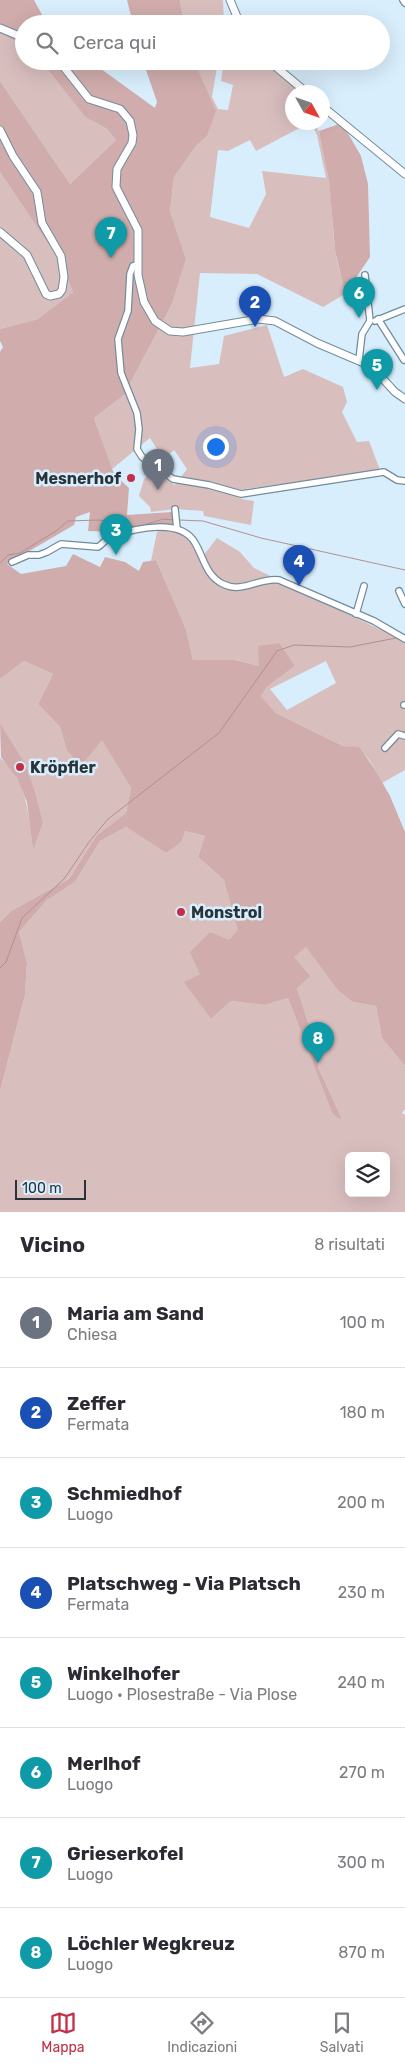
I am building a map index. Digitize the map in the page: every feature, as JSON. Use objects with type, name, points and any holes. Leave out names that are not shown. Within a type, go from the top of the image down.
[{"type":"street","points":[[230,0],[236,15]]},
{"type":"street","points":[[0,28],[15,34]]},
{"type":"street","points":[[66,70],[89,99],[120,109],[130,121],[133,135],[132,143],[119,164],[116,180],[118,194],[138,230],[138,265],[141,289],[148,311],[155,321],[165,329],[183,332],[255,319],[268,319],[374,368],[395,392],[405,399]]},
{"type":"street","points":[[280,70],[298,85]]},
{"type":"street","points":[[330,113],[405,174]]},
{"type":"street","points":[[0,130],[13,156],[35,187],[39,199],[42,223],[59,248],[64,276],[62,290],[59,294],[50,296],[46,294],[27,256],[0,232]]},
{"type":"street","points":[[138,265],[132,268],[128,311],[118,339],[121,373],[138,413],[138,452],[159,471],[173,479],[209,485],[241,494],[384,472],[397,480],[405,480]]},
{"type":"street","points":[[359,360],[362,334],[370,317],[365,274]]},
{"type":"street","points":[[367,326],[378,319],[405,309]]},
{"type":"street","points":[[378,319],[404,360]]},
{"type":"street","points":[[175,511],[177,527]]},
{"type":"street","points":[[12,562],[28,555],[39,555],[61,544],[98,547],[114,535],[159,527],[177,527],[192,539],[206,568],[213,578],[222,584],[239,588],[269,580],[279,580],[380,623],[405,639]]},
{"type":"street","points":[[356,614],[364,586]]},
{"type":"street","points":[[399,591],[405,604]]},
{"type":"street","points":[[385,748],[398,734],[405,736]]},
{"type":"shaded area","points":[[0,0],[34,0],[42,15],[15,15],[15,41],[0,33]]},
{"type":"shaded area","points":[[127,0],[180,0],[182,15],[131,15]]},
{"type":"shaded area","points":[[180,0],[223,0],[224,15],[182,15]]},
{"type":"shaded area","points":[[0,33],[15,41],[15,70],[48,70],[85,117],[107,129],[116,140],[70,184],[0,81]]},
{"type":"shaded area","points":[[48,70],[102,70],[155,108],[157,102],[146,70],[198,70],[216,111],[207,136],[196,146],[174,177],[170,211],[186,259],[172,304],[124,395],[94,418],[114,474],[129,488],[127,515],[172,512],[174,526],[161,525],[113,532],[88,531],[90,512],[76,517],[74,525],[7,564],[21,574],[66,566],[73,554],[100,567],[105,557],[125,562],[139,571],[143,562],[156,560],[186,629],[193,660],[235,660],[259,666],[258,646],[279,643],[295,666],[267,687],[261,696],[276,713],[343,746],[359,747],[374,768],[390,796],[405,832],[405,1066],[382,1038],[376,1006],[353,1002],[338,990],[306,947],[294,957],[310,976],[297,988],[318,1053],[318,1067],[342,1119],[332,1113],[288,998],[265,1005],[231,1001],[211,1019],[184,982],[200,974],[190,952],[210,932],[229,940],[238,930],[224,880],[198,857],[205,836],[185,831],[181,842],[166,853],[126,827],[100,841],[75,882],[47,900],[19,932],[27,963],[25,995],[0,1091],[0,922],[11,911],[69,879],[96,836],[126,813],[131,788],[102,740],[81,766],[67,751],[60,727],[38,704],[53,674],[24,661],[0,679],[0,352],[3,347],[0,341],[0,329],[38,319],[73,292],[59,260],[0,172],[0,81],[70,184],[116,140],[107,129],[85,117]]},
{"type":"shaded area","points":[[198,70],[216,70],[212,97],[218,109],[228,110],[233,85],[221,81],[223,70],[282,70],[293,80],[296,85],[285,85],[285,130],[296,130],[256,151],[250,140],[228,151],[218,150],[210,217],[249,228],[266,194],[262,171],[326,178],[314,130],[318,130],[328,168],[335,248],[345,294],[323,307],[257,274],[200,273],[190,368],[219,364],[224,336],[267,325],[284,377],[303,369],[343,387],[347,402],[342,412],[357,442],[369,441],[380,470],[239,490],[241,499],[254,501],[251,525],[204,516],[203,511],[175,509],[151,512],[150,507],[139,496],[144,479],[152,472],[175,485],[177,477],[181,477],[187,469],[174,450],[157,465],[150,459],[157,449],[150,438],[112,469],[94,418],[124,395],[172,304],[186,259],[170,211],[174,177],[196,146],[207,136],[201,79]]},
{"type":"shaded area","points":[[342,123],[361,156],[368,184],[370,257],[345,294],[335,250],[329,180],[319,131],[330,130],[330,127]]},
{"type":"shaded area","points":[[0,172],[59,260],[73,292],[38,319],[0,329]]},
{"type":"shaded area","points":[[160,529],[168,530],[185,536],[203,556],[217,538],[240,552],[254,568],[377,628],[405,639],[405,770],[382,783],[375,769],[363,753],[351,747],[343,746],[276,713],[261,696],[267,687],[295,666],[259,666],[235,660],[193,660],[186,629],[156,560],[151,561],[157,532]],"holes":[[[326,661],[336,683],[287,710],[270,689]]]},
{"type":"shaded area","points":[[24,661],[53,674],[38,704],[60,727],[67,751],[81,766],[102,739],[131,788],[126,813],[96,836],[69,879],[11,911],[0,922],[0,758],[9,766],[21,787],[28,811],[33,849],[43,823],[25,763],[0,723],[0,679]]},
{"type":"shaded area","points":[[0,723],[25,763],[43,823],[33,850],[27,802],[17,778],[1,757]]},
{"type":"shaded area","points":[[126,827],[166,853],[185,831],[205,836],[198,857],[224,880],[239,930],[200,974],[185,982],[211,1019],[231,1001],[265,1005],[288,998],[332,1113],[342,1119],[318,1067],[318,1053],[297,988],[293,957],[306,947],[353,1002],[376,1006],[382,1038],[405,1066],[405,1109],[402,1113],[405,1115],[405,1212],[0,1212],[0,1091],[25,995],[27,963],[19,932],[47,900],[75,882],[100,841]]},
{"type":"waterway","points":[[0,563],[8,555],[20,553],[56,531],[68,521],[99,520],[138,527],[163,519],[175,520]]},
{"type":"waterway","points":[[179,520],[203,521],[261,538],[405,570]]},
{"type":"waterway","points":[[0,968],[6,962],[22,918],[64,879],[89,842],[108,819],[219,733],[277,651],[294,645],[350,647],[396,638]]},
{"type":"place","name":"Grieserkofel","points":[[111,258]]},
{"type":"place","name":"Merlhof","points":[[359,318]]},
{"type":"place","name":"Zeffer","points":[[255,327]]},
{"type":"place","name":"Winkelhofer","points":[[377,390]]},
{"type":"place","name":"Mesnerhof","points":[[131,478]]},
{"type":"place","name":"Maria am Sand","points":[[158,490]]},
{"type":"place","name":"Schmiedhof","points":[[116,555]]},
{"type":"place","name":"Platschweg - Via Platsch","points":[[299,586]]},
{"type":"place","name":"Kröpfler","points":[[20,767]]},
{"type":"place","name":"Monstrol","points":[[181,912]]},
{"type":"place","name":"Löchler Wegkreuz","points":[[318,1063]]}]
